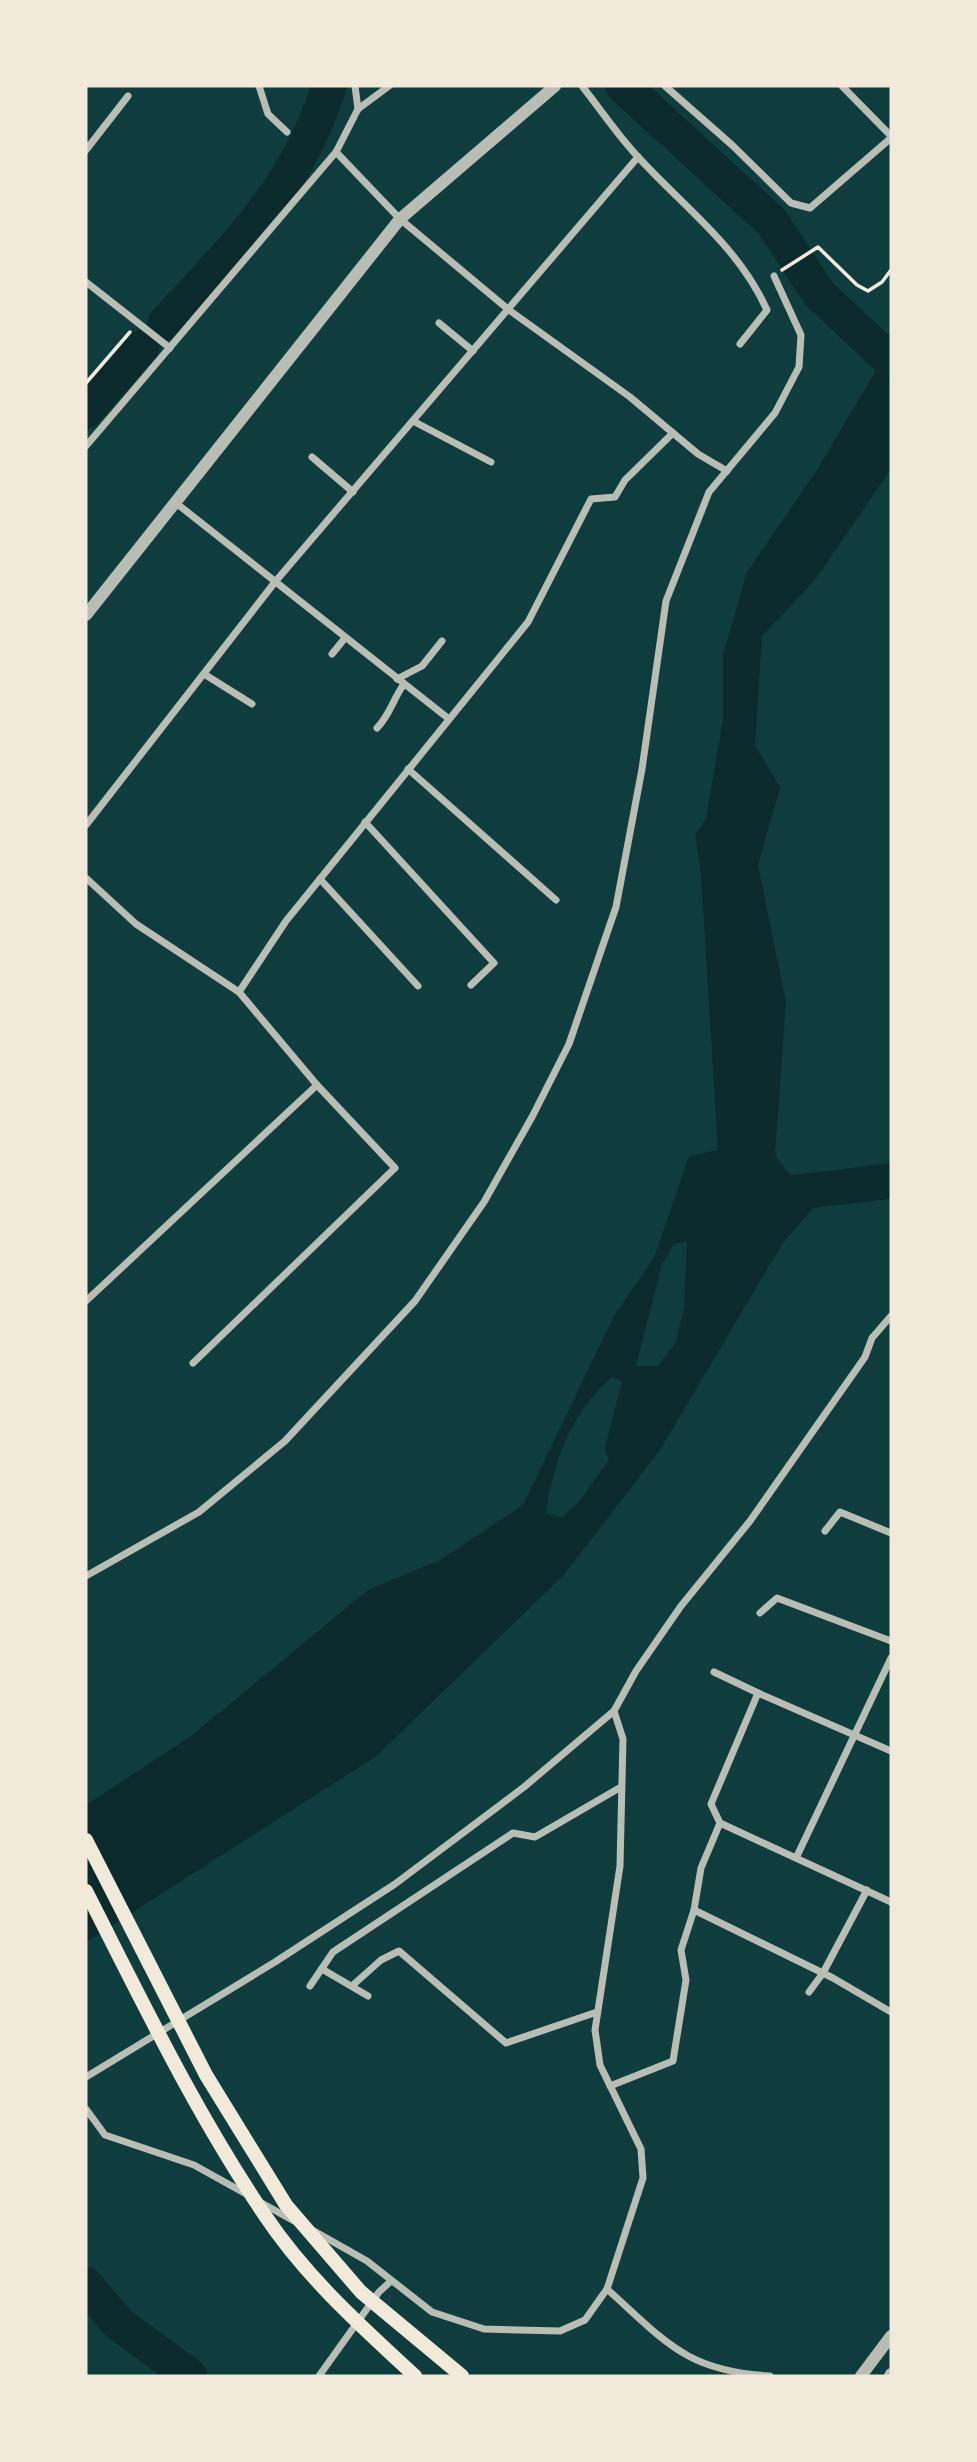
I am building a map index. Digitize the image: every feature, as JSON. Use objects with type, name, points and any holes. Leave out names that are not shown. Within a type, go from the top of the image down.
[{"type":"main road","points":[[86,1840],[206,2075],[286,2205],[360,2292],[462,2376]]},
{"type":"main road","points":[[86,1891],[186,2087],[267,2219],[342,2310],[415,2376]]},
{"type":"street","points":[[259,86],[268,114],[287,132]]},
{"type":"street","points":[[355,86],[358,109]]},
{"type":"street","points":[[86,446],[336,152],[358,109],[389,86]]},
{"type":"street","points":[[86,615],[400,219],[555,86]]},
{"type":"street","points":[[582,86],[638,157],[716,232],[754,281],[767,310],[740,344]]},
{"type":"street","points":[[665,86],[732,145],[790,203],[810,208],[891,137],[842,86]]},
{"type":"street","points":[[86,150],[128,96]]},
{"type":"street","points":[[336,152],[400,219],[509,310],[630,397],[698,454],[727,471]]},
{"type":"street","points":[[86,825],[275,582],[638,157]]},
{"type":"street","points":[[86,1576],[199,1512],[285,1441],[415,1301],[484,1202],[569,1044],[616,907],[642,769],[666,601],[709,492],[775,413],[799,367],[801,335],[774,276]]},
{"type":"street","points":[[86,282],[170,348]]},
{"type":"street","points":[[439,323],[473,351]]},
{"type":"street","points":[[413,421],[491,462]]},
{"type":"street","points":[[239,992],[286,921],[528,622],[591,499],[615,497],[625,480],[673,433]]},
{"type":"street","points":[[312,457],[353,492]]},
{"type":"street","points":[[176,503],[449,719]]},
{"type":"street","points":[[332,654],[345,638]]},
{"type":"street","points":[[377,728],[389,716],[400,681],[422,666],[442,641]]},
{"type":"street","points":[[204,674],[252,704]]},
{"type":"street","points":[[408,769],[556,900]]},
{"type":"street","points":[[365,822],[494,963],[471,985]]},
{"type":"street","points":[[86,878],[136,924],[239,992],[317,1084],[395,1168],[193,1363]]},
{"type":"street","points":[[320,879],[418,986]]},
{"type":"street","points":[[86,1301],[317,1084]]},
{"type":"street","points":[[86,2077],[275,1962],[384,1891],[524,1787],[614,1711],[636,1671],[681,1606],[750,1521],[865,1357],[872,1338],[891,1316]]},
{"type":"street","points":[[825,1531],[840,1512],[891,1534]]},
{"type":"street","points":[[760,1613],[777,1598],[891,1641]]},
{"type":"street","points":[[797,1856],[891,1658]]},
{"type":"street","points":[[714,1672],[891,1751]]},
{"type":"street","points":[[758,1693],[710,1804],[720,1823],[797,1856],[891,1902]]},
{"type":"street","points":[[86,2109],[105,2135],[194,2165],[367,2261],[432,2312],[484,2329],[560,2331],[585,2320],[607,2290],[642,2178],[641,2149],[600,2065],[595,2030],[620,1866],[623,1739],[614,1711]]},
{"type":"street","points":[[310,1986],[333,1952],[513,1833],[535,1837],[621,1787]]},
{"type":"street","points":[[610,2086],[673,2061],[686,1980],[681,1950],[694,1910],[701,1868],[720,1823]]},
{"type":"street","points":[[809,1992],[823,1973],[867,1890]]},
{"type":"street","points":[[694,1910],[823,1973],[891,2012]]},
{"type":"street","points":[[353,1985],[381,1960],[399,1951],[506,2043],[597,2012]]},
{"type":"street","points":[[322,1969],[368,1996]]},
{"type":"street","points":[[319,2376],[379,2292],[391,2281]]},
{"type":"street","points":[[607,2290],[677,2352],[711,2368],[770,2376]]},
{"type":"street","points":[[861,2376],[891,2336]]},
{"type":"path","points":[[774,276],[818,247],[857,285],[868,291],[882,282],[891,270]]},
{"type":"path","points":[[86,383],[138,323]]},
{"type":"water","points":[[891,345],[891,469],[815,580],[762,636],[755,746],[780,787],[758,865],[786,1002],[775,1155],[814,1207],[782,1244],[660,1450],[563,1576],[375,1757],[86,1942],[86,1805],[191,1736],[368,1590],[440,1560],[523,1505],[614,1316],[654,1258],[689,1156],[718,1150],[701,875],[695,835],[706,819],[723,719],[723,655],[747,572],[817,470]],"holes":[[[687,1241],[684,1308],[676,1342],[658,1366],[636,1366],[662,1264],[674,1244]],[[612,1377],[622,1382],[605,1447],[609,1460],[578,1503],[562,1517],[546,1513],[553,1476],[567,1439],[586,1405]]]},
{"type":"waterway","points":[[165,323],[240,241],[282,186],[316,123],[329,86]]},
{"type":"waterway","points":[[623,86],[772,222],[819,294],[891,361]]},
{"type":"waterway","points":[[86,411],[142,347]]},
{"type":"waterway","points":[[757,1197],[891,1181]]},
{"type":"waterway","points":[[86,2285],[118,2323],[190,2376]]}]
